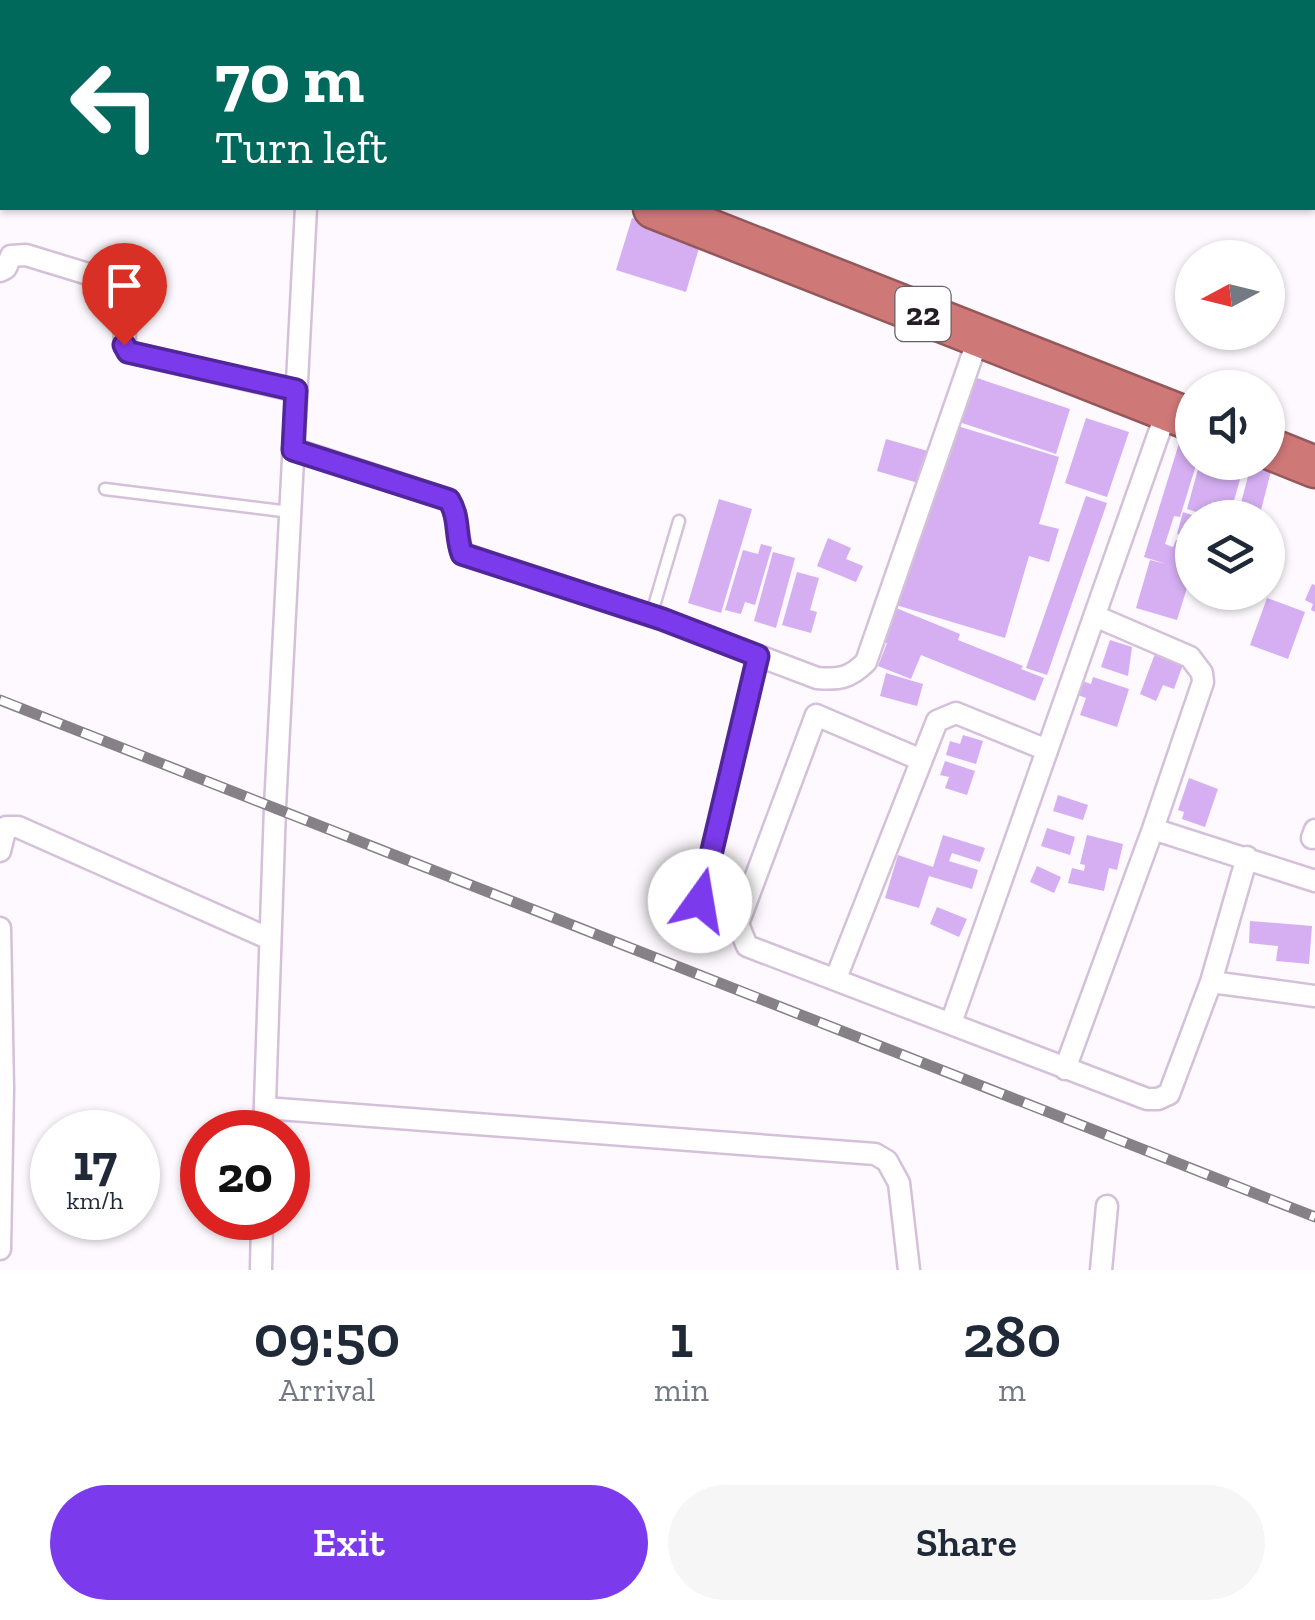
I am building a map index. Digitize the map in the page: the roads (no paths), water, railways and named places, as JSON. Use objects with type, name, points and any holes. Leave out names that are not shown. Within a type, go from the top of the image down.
[{"type":"highway","name":"22","points":[[659,210],[1175,413]]},
{"type":"highway","points":[[1285,455],[1315,467]]},
{"type":"street","points":[[306,210],[265,1108],[875,1154],[887,1161],[899,1184],[909,1270]]},
{"type":"street","points":[[0,271],[6,268],[11,256],[26,255],[124,284],[131,301],[123,337],[128,352],[296,390]]},
{"type":"street","points":[[293,450],[449,500],[458,516],[462,554],[651,616],[817,678],[834,680],[852,677],[866,662],[979,336]]},
{"type":"street","points":[[950,1024],[1095,616],[1175,427]]},
{"type":"street","points":[[1064,1069],[1202,692],[1202,672],[1190,657],[1095,616]]},
{"type":"street","points":[[836,978],[937,721],[956,713],[1047,750]]},
{"type":"street","points":[[919,759],[816,716],[738,924],[747,946],[1148,1100],[1169,1094],[1211,982],[1247,857]]},
{"type":"street","points":[[0,851],[3,822],[270,939]]},
{"type":"street","points":[[1153,829],[1315,881]]},
{"type":"street","points":[[0,928],[0,1249]]},
{"type":"street","points":[[1211,982],[1315,996]]},
{"type":"street","points":[[1101,1270],[1107,1206]]},
{"type":"street","points":[[260,1270],[261,1240]]},
{"type":"lane","points":[[106,489],[290,512]]},
{"type":"lane","points":[[651,616],[679,521]]},
{"type":"lane","points":[[700,901],[758,656]]},
{"type":"railway","points":[[0,700],[1315,1217]]}]
